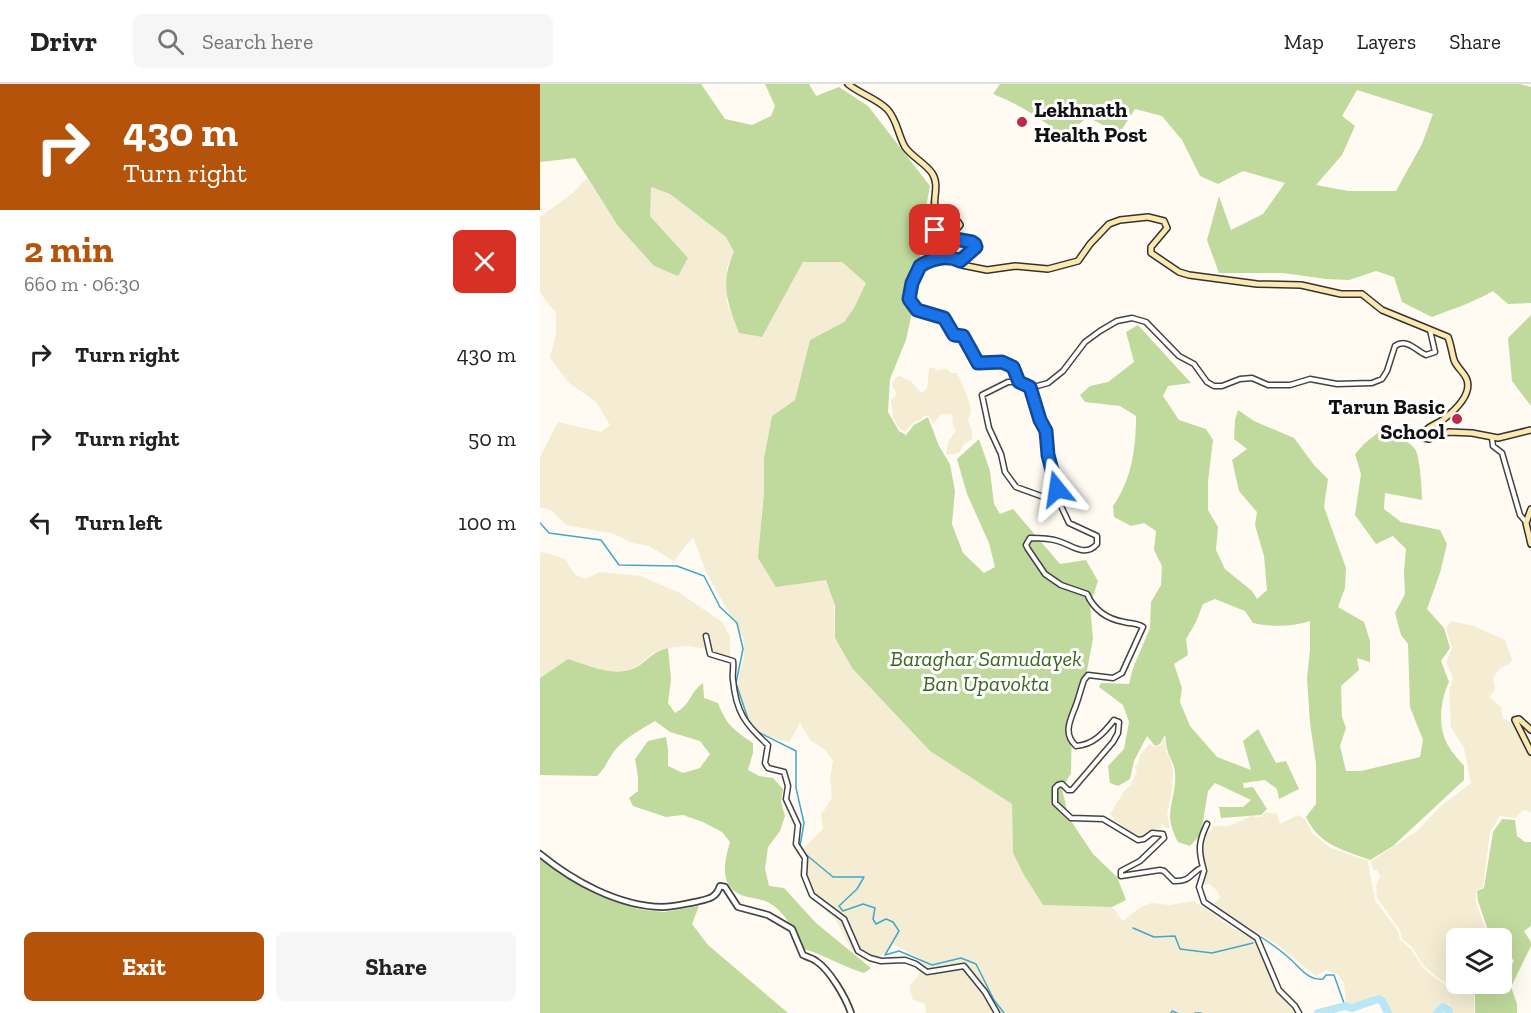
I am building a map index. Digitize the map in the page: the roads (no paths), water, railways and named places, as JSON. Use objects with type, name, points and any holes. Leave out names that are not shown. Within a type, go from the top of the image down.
[{"type":"main road","points":[[848,84],[893,116],[905,148],[932,173],[935,182],[934,205],[938,214],[947,221],[958,222],[960,225],[955,231],[936,229],[935,234],[975,244],[975,248],[960,261],[962,265],[987,270],[1015,266],[1048,269],[1072,264],[1081,257],[1109,224],[1120,220],[1148,217],[1164,221],[1167,228],[1151,247],[1151,253],[1179,272],[1197,277],[1257,284],[1300,285],[1341,294],[1362,294],[1382,310],[1448,337],[1456,364],[1467,380],[1467,385],[1462,401],[1442,421],[1426,429],[1424,438],[1430,439],[1449,432],[1472,433],[1492,438],[1531,430]]},
{"type":"main road","points":[[1531,509],[1526,523],[1531,544]]},
{"type":"main road","points":[[1531,730],[1519,719],[1515,720],[1531,752]]},
{"type":"street","points":[[960,261],[939,258],[920,266],[912,283],[909,299],[917,310],[944,318],[954,335],[963,336],[978,363],[1008,364],[1013,367],[1019,382]]},
{"type":"street","points":[[1061,506],[1052,500],[1016,487],[1005,472],[989,428],[982,395],[1008,382],[1019,382],[1030,387],[1048,383],[1062,371],[1084,342],[1117,321],[1132,318],[1146,322],[1179,357],[1194,364],[1207,382],[1214,386],[1252,378],[1268,385],[1290,385],[1310,379],[1320,379],[1337,384],[1372,383],[1382,379],[1395,346],[1400,343],[1406,343],[1426,355],[1435,352],[1430,330]]},
{"type":"street","points":[[1030,387],[1040,420],[1046,431],[1048,455],[1061,506],[1069,523],[1097,536],[1097,544],[1094,549],[1084,551],[1055,540],[1030,538],[1026,545],[1045,574],[1061,585],[1087,594],[1097,610],[1123,622],[1143,627],[1122,673],[1113,678],[1088,675],[1084,680],[1069,721],[1071,741],[1076,746],[1084,746],[1106,731],[1114,720],[1119,722],[1120,728],[1113,742],[1072,790],[1058,784],[1055,788],[1056,803],[1071,818],[1103,819],[1138,840],[1152,833],[1163,834],[1164,838],[1146,857],[1121,871],[1121,876],[1160,870],[1174,881],[1182,881],[1190,879],[1198,868],[1203,867]]},
{"type":"street","points":[[1492,438],[1493,446],[1502,453],[1520,515],[1526,523]]},
{"type":"street","points":[[706,636],[710,654],[733,661],[738,711],[748,728],[768,745],[765,763],[768,768],[784,772],[788,786],[786,799],[798,825],[796,844],[805,858],[804,875],[812,895],[844,919],[858,951],[870,958],[882,961],[905,960],[927,972],[964,966],[985,992],[997,1013]]},
{"type":"street","points":[[1207,824],[1200,839],[1204,871],[1199,887],[1204,902],[1257,938],[1279,990],[1299,1013]]},
{"type":"street","points":[[540,854],[572,878],[635,904],[672,907],[711,898],[720,886],[725,887],[738,907],[768,915],[792,929],[803,954],[817,962],[830,976],[851,1013]]},
{"type":"waterway","points":[[540,523],[549,533],[601,540],[619,565],[677,566],[704,576],[720,607],[737,623],[743,649],[736,683],[750,725]]},
{"type":"waterway","points":[[758,732],[796,751],[796,788],[804,823],[800,846]]},
{"type":"waterway","points":[[803,852],[833,877],[864,877],[857,889],[839,906],[843,911],[863,904],[875,908],[873,919],[876,924],[886,919],[893,922],[899,931],[885,955],[899,951],[932,965],[961,958],[976,964],[994,1000],[1004,1013]]},
{"type":"waterway","points":[[1133,928],[1154,937],[1175,936],[1180,949],[1212,953],[1253,943]]},
{"type":"waterway","points":[[1261,937],[1312,978],[1323,979],[1326,975],[1334,975],[1345,1006]]},
{"type":"waterway","points":[[1318,1013],[1345,1006],[1352,1008],[1378,999],[1382,1001],[1388,1013]]},
{"type":"waterway","points":[[1437,1013],[1443,1007],[1449,1013]]},
{"type":"waterway","points":[[1171,1013],[1172,1011],[1177,1013]]},
{"type":"waterway","points":[[1195,1013],[1201,1013]]},
{"type":"place","name":"Lekhnath Health Post","points":[[1022,122]]},
{"type":"place","name":"Tarun Basic School","points":[[1457,419]]},
{"type":"park label","name":"Baraghar Samudayek Ban Upavokta","points":[[986,670]]}]
